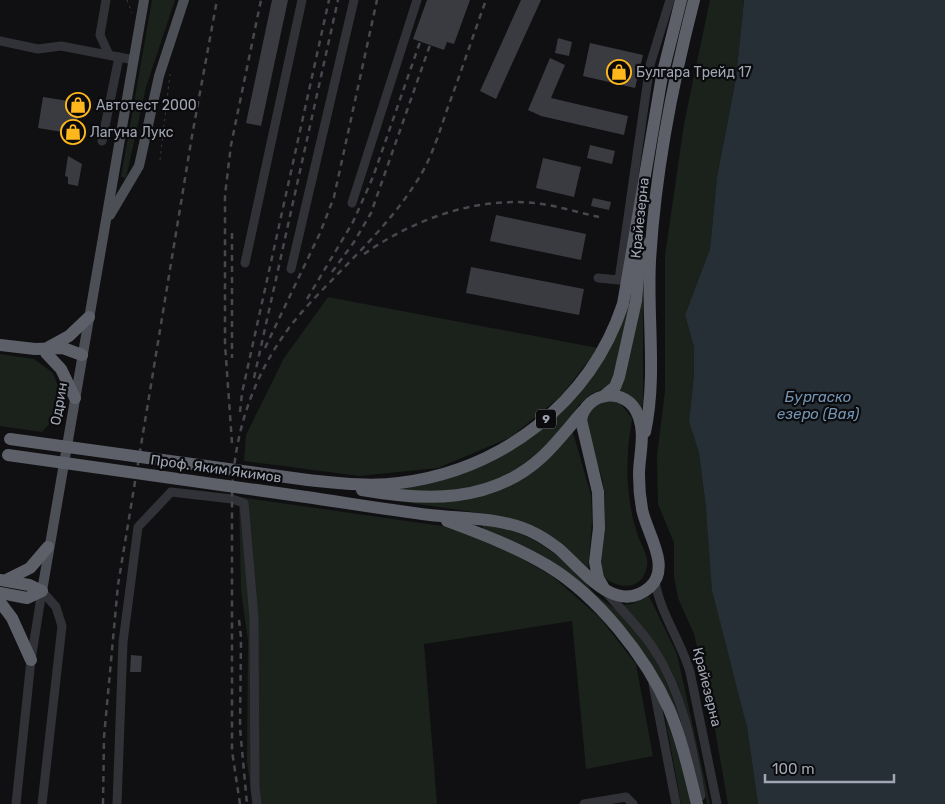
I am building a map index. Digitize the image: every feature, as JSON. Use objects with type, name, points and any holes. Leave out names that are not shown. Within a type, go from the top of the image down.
[{"type":"highway","name":"9","points":[[308,480],[381,484],[443,474],[491,457],[536,428],[574,392],[590,370],[614,329],[623,304],[676,0]]},
{"type":"highway","name":"Крайезерна","points":[[643,442],[649,408],[649,281],[657,182],[675,83],[694,0]]},
{"type":"highway","points":[[604,396],[617,382],[636,301],[644,192]]},
{"type":"highway","points":[[42,350],[69,336],[89,317]]},
{"type":"highway","points":[[0,344],[42,350],[66,358],[82,355]]},
{"type":"highway","points":[[42,350],[60,369],[75,398]]},
{"type":"highway","points":[[308,480],[421,498],[464,496],[484,490],[523,472],[556,444],[590,402],[604,396],[619,396],[635,408],[639,415],[643,442],[639,487],[645,521],[659,562],[655,581],[641,593],[629,596],[616,595],[605,590],[558,548],[520,527],[428,515]]},
{"type":"highway","points":[[582,411],[582,430],[595,476],[599,509],[596,571],[605,590]]},
{"type":"highway","name":"Проф. Яким Якимов","points":[[5,438],[308,480]]},
{"type":"highway","name":"Проф. Яким Якимов","points":[[4,454],[428,515]]},
{"type":"highway","points":[[428,515],[487,536],[550,567],[608,618],[632,646],[651,674],[669,709],[684,750],[697,804]]},
{"type":"highway","points":[[1,584],[30,568],[48,547]]},
{"type":"highway","points":[[1,584],[29,585],[42,591]]},
{"type":"highway","points":[[0,602],[12,618],[31,660]]},
{"type":"main road","name":"Одрин","points":[[42,591],[48,547],[144,0]]},
{"type":"main road","name":"Одрин","points":[[106,223],[139,166],[159,76],[184,0]]},
{"type":"street","points":[[102,141],[114,56],[100,35],[106,0]]},
{"type":"street","points":[[245,263],[302,0]]},
{"type":"street","points":[[291,268],[354,0]]},
{"type":"street","points":[[352,203],[417,0]]},
{"type":"street","points":[[598,278],[619,280],[650,65],[676,0]]},
{"type":"street","points":[[0,41],[38,49],[61,46],[134,60]]},
{"type":"street","points":[[117,804],[123,642],[138,527],[172,492],[223,498],[244,503],[254,618],[255,788],[257,804]]},
{"type":"street","name":"Крайезерна","points":[[655,581],[659,601],[685,655],[690,672],[717,804]]},
{"type":"street","points":[[605,590],[643,634],[667,671],[685,716],[702,804]]},
{"type":"street","points":[[42,591],[56,607],[62,626],[42,804]]},
{"type":"street","name":"Одрин","points":[[16,804],[31,660],[42,591]]},
{"type":"street","points":[[651,674],[676,804]]},
{"type":"street","points":[[584,804],[626,797],[632,804]]},
{"type":"path","points":[[160,160],[171,71]]},
{"type":"shaded area","points":[[152,0],[175,0],[146,87],[126,178],[121,177]]},
{"type":"shaded area","points":[[710,0],[744,0],[736,78],[717,177],[710,249],[685,315],[694,347],[694,374],[689,422],[699,453],[706,508],[747,727],[758,804],[728,804],[712,712],[694,634],[678,598],[674,576],[674,543],[658,504],[657,456],[665,391],[665,256],[684,124]]},
{"type":"shaded area","points":[[643,281],[643,401],[641,411],[617,390]]},
{"type":"shaded area","points":[[328,297],[598,348],[562,395],[511,437],[438,468],[359,476],[244,461],[246,435],[284,358]]},
{"type":"shaded area","points":[[630,304],[612,382],[608,387],[591,394],[578,406],[559,434],[519,471],[457,493],[404,491],[402,488],[429,481],[559,413]]},
{"type":"shaded area","points":[[0,354],[34,359],[53,373],[61,394],[57,415],[42,432],[0,426]]},
{"type":"shaded area","points":[[609,401],[620,403],[632,418],[627,463],[629,493],[634,523],[646,554],[647,566],[641,580],[629,586],[616,584],[603,576],[601,552],[605,504],[604,491],[600,471],[586,430],[588,415],[592,409],[599,404]]},
{"type":"shaded area","points":[[572,429],[591,495],[592,521],[588,571],[500,516],[397,501],[468,498],[501,489],[538,467]]},
{"type":"shaded area","points":[[239,497],[449,527],[501,547],[552,576],[600,618],[636,664],[653,756],[586,769],[572,621],[424,644],[437,804],[253,804],[247,762],[248,641],[241,590]]},
{"type":"shaded area","points":[[484,524],[512,530],[547,548],[569,565],[596,595],[615,609],[628,622],[640,637],[659,668],[667,684],[686,737],[665,694],[590,597],[483,529],[482,526]]},
{"type":"shaded area","points":[[649,596],[677,654],[710,804],[707,804],[694,736],[684,702],[671,670],[648,636],[622,605],[632,604]]},
{"type":"shaded area","points":[[665,716],[679,755],[691,804],[681,804]]},
{"type":"water","name":"Бургаско езеро (Вая)","points":[[744,0],[945,0],[945,804],[758,804],[747,727],[712,590],[706,508],[699,453],[689,422],[694,374],[694,347],[685,315],[710,249],[717,177],[736,78]]},
{"type":"building","points":[[272,0],[288,0],[261,126],[246,123]]},
{"type":"building","points":[[427,0],[470,0],[454,44],[447,42],[444,50],[413,39]]},
{"type":"building","points":[[521,0],[541,0],[496,99],[480,91]]},
{"type":"building","points":[[558,38],[572,42],[569,56],[555,53]]},
{"type":"building","points":[[590,43],[643,55],[635,88],[583,76]]},
{"type":"building","points":[[550,58],[565,65],[551,98],[628,116],[624,135],[541,116],[528,110]]},
{"type":"building","points":[[43,97],[81,103],[75,134],[38,128]]},
{"type":"building","points":[[590,145],[615,151],[612,164],[587,158]]},
{"type":"building","points":[[68,156],[82,164],[78,186],[68,184],[68,177],[65,176]]},
{"type":"building","points":[[543,158],[581,167],[574,197],[536,188]]},
{"type":"building","points":[[593,198],[611,202],[609,210],[591,206]]},
{"type":"building","points":[[496,215],[586,234],[581,260],[490,241]]},
{"type":"building","points":[[471,267],[584,289],[579,315],[466,293]]},
{"type":"building","points":[[131,655],[142,656],[141,672],[130,672]]},
{"type":"railway","points":[[103,804],[104,737],[118,585],[192,136],[217,0]]},
{"type":"railway","points":[[232,443],[225,344],[225,195],[231,145],[261,0]]},
{"type":"railway","points":[[240,412],[242,393],[329,0]]},
{"type":"railway","points":[[254,378],[338,0]]},
{"type":"railway","points":[[265,348],[320,233],[334,197],[377,0]]},
{"type":"railway","points":[[240,804],[232,751],[232,499],[237,445],[244,419],[252,394],[276,346],[310,303],[379,231],[421,175],[438,137],[486,0]]},
{"type":"railway","points":[[307,299],[353,222],[373,177],[420,42]]},
{"type":"railway","points":[[332,272],[354,242],[371,213],[430,45]]},
{"type":"railway","points":[[364,254],[383,241],[426,220],[448,212],[495,203],[542,204],[599,217]]},
{"type":"railway","points":[[232,233],[232,358]]},
{"type":"railway","points":[[239,620],[241,637],[240,728],[247,804]]},
{"type":"place","name":"Булгара Трейд 17","points":[[619,72]]},
{"type":"place","name":"Автотест 2000","points":[[78,105]]},
{"type":"place","name":"Лагуна Лукс","points":[[73,132]]}]
